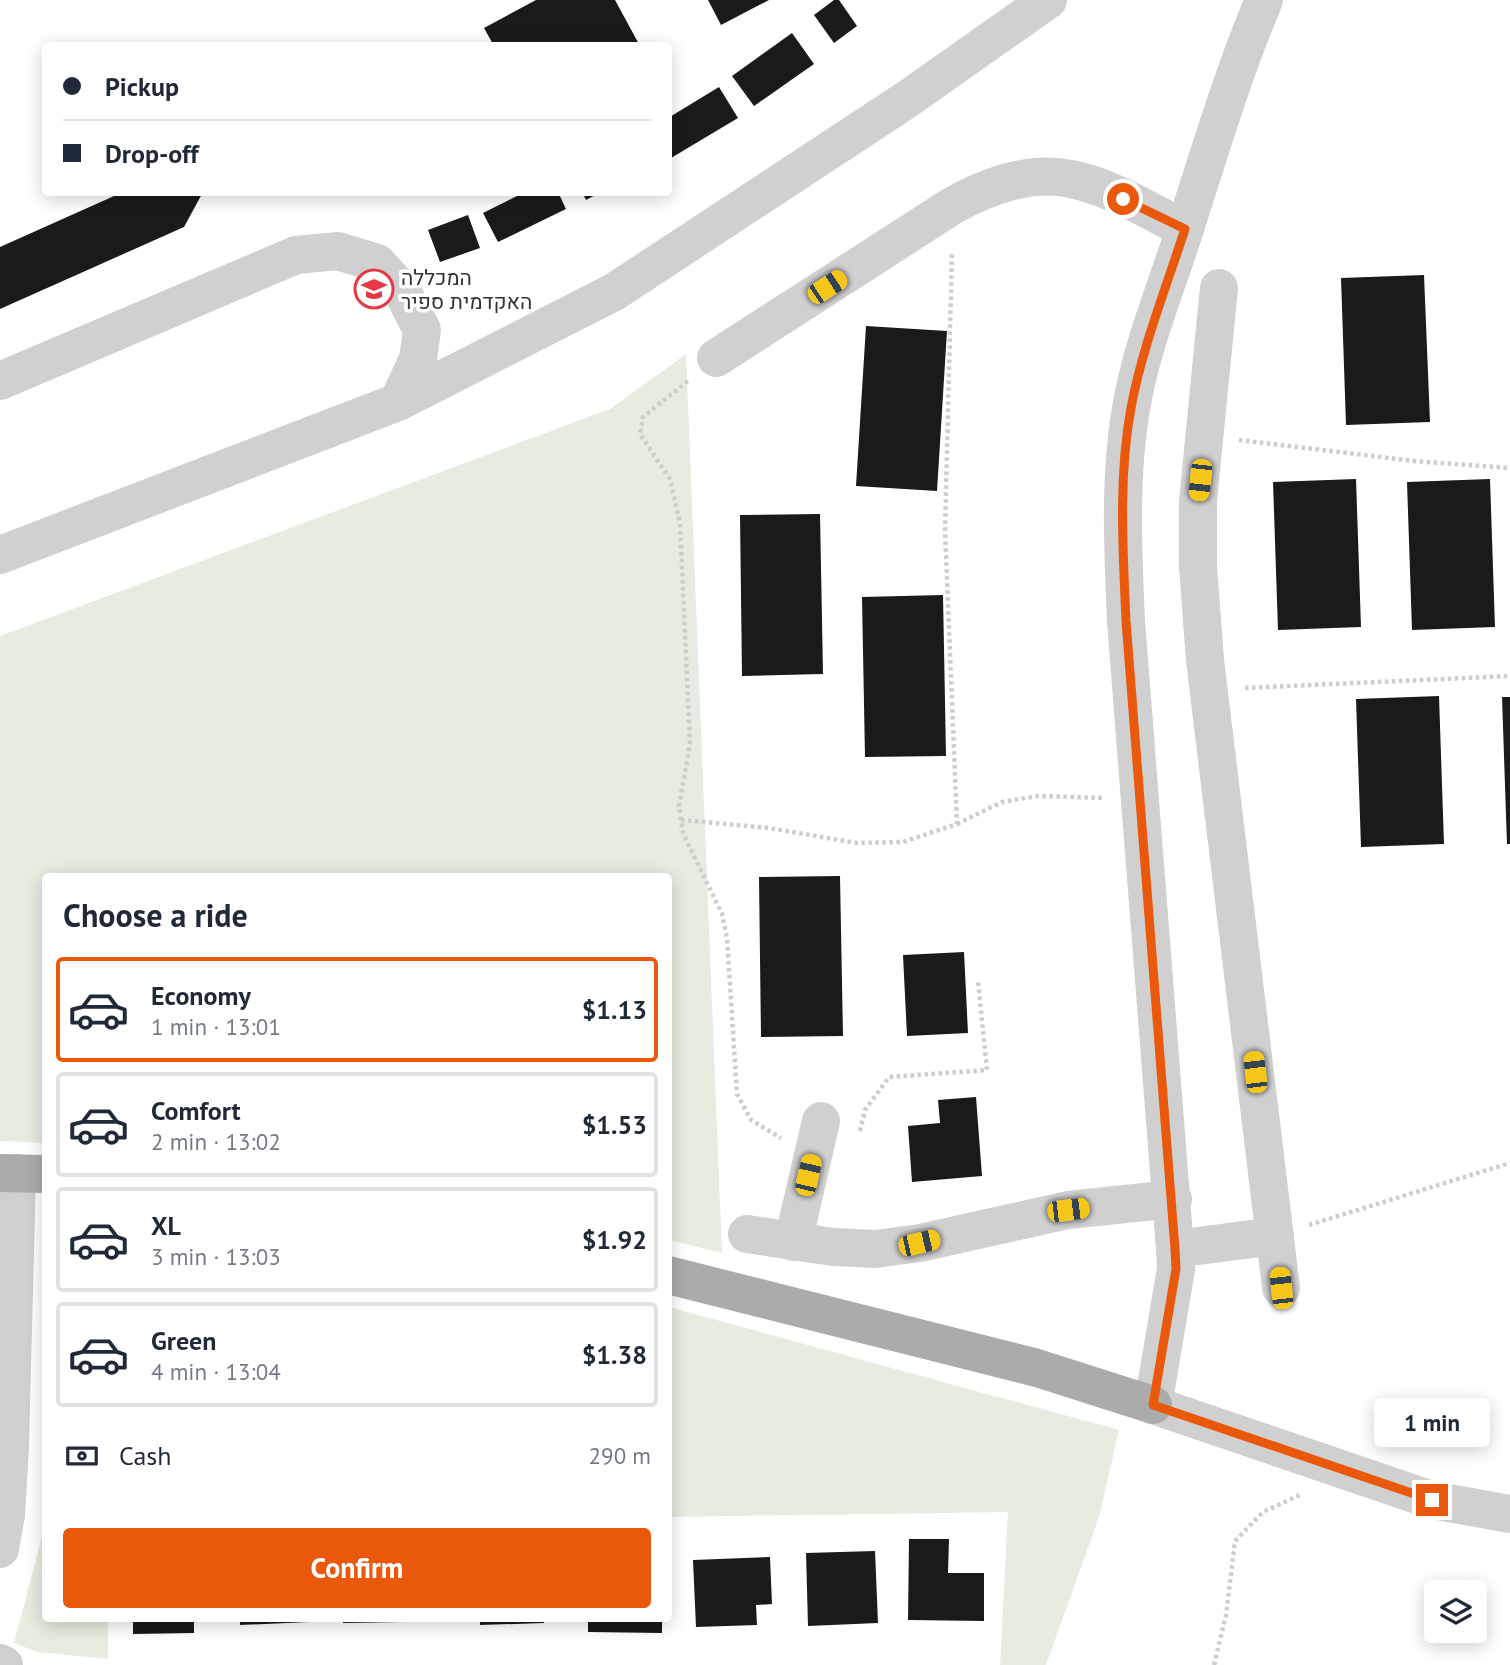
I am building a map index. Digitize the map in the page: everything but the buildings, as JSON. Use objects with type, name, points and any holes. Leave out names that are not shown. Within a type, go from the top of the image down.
[{"type":"main road","points":[[672,1277],[1024,1365],[1153,1405]]},
{"type":"street","points":[[0,555],[398,402],[614,292],[906,100],[1048,0]]},
{"type":"street","points":[[1264,0],[1149,341],[1131,408],[1124,472],[1126,621],[1175,1249],[1174,1282],[1153,1405],[1432,1500],[1510,1514]]},
{"type":"street","points":[[716,358],[952,206],[1005,183],[1037,178],[1069,178],[1103,189],[1185,229]]},
{"type":"street","points":[[0,381],[296,255],[338,251],[377,263],[401,289],[422,330],[418,359],[398,402]]},
{"type":"street","points":[[1219,288],[1198,501],[1198,567],[1209,689],[1281,1288]]},
{"type":"street","points":[[793,1242],[817,1137]]},
{"type":"street","points":[[0,1549],[6,1515],[10,1446],[21,1173]]},
{"type":"street","points":[[747,1234],[833,1247],[876,1249],[919,1243],[1068,1210],[1173,1199]]},
{"type":"street","points":[[1175,1249],[1275,1236]]},
{"type":"path","points":[[952,206],[945,530],[957,824]]},
{"type":"path","points":[[716,358],[643,417],[640,434],[670,479],[680,523],[690,744],[679,806],[684,833],[722,914],[727,938],[737,1094],[751,1120],[786,1141],[817,1137]]},
{"type":"path","points":[[1205,436],[1414,461],[1510,468]]},
{"type":"path","points":[[1209,689],[1510,676]]},
{"type":"path","points":[[681,820],[769,828],[857,843],[903,842],[957,824],[1002,802],[1038,796],[1140,800]]},
{"type":"path","points":[[859,1135],[865,1110],[889,1077],[987,1070],[978,981]]},
{"type":"path","points":[[1275,1236],[1510,1163]]},
{"type":"path","points":[[1214,1665],[1226,1615],[1235,1541],[1263,1512],[1350,1472]]},
{"type":"shaded area","points":[[686,354],[722,1253],[672,1241],[672,873],[42,873],[42,1143],[0,1141],[0,636],[610,409]]},
{"type":"shaded area","points":[[672,1308],[1119,1430],[1099,1517],[1046,1665],[1000,1665],[1008,1512],[672,1517]]},
{"type":"shaded area","points":[[42,1536],[42,1622],[108,1622],[108,1659],[37,1652],[14,1643]]},
{"type":"place","name":"המכללה האקדמית ספיר","points":[[374,289]]},
{"type":"route","points":[[1123,199],[1185,229],[1149,341],[1131,408],[1124,472],[1126,621],[1176,1269],[1153,1405],[1432,1500]]}]
